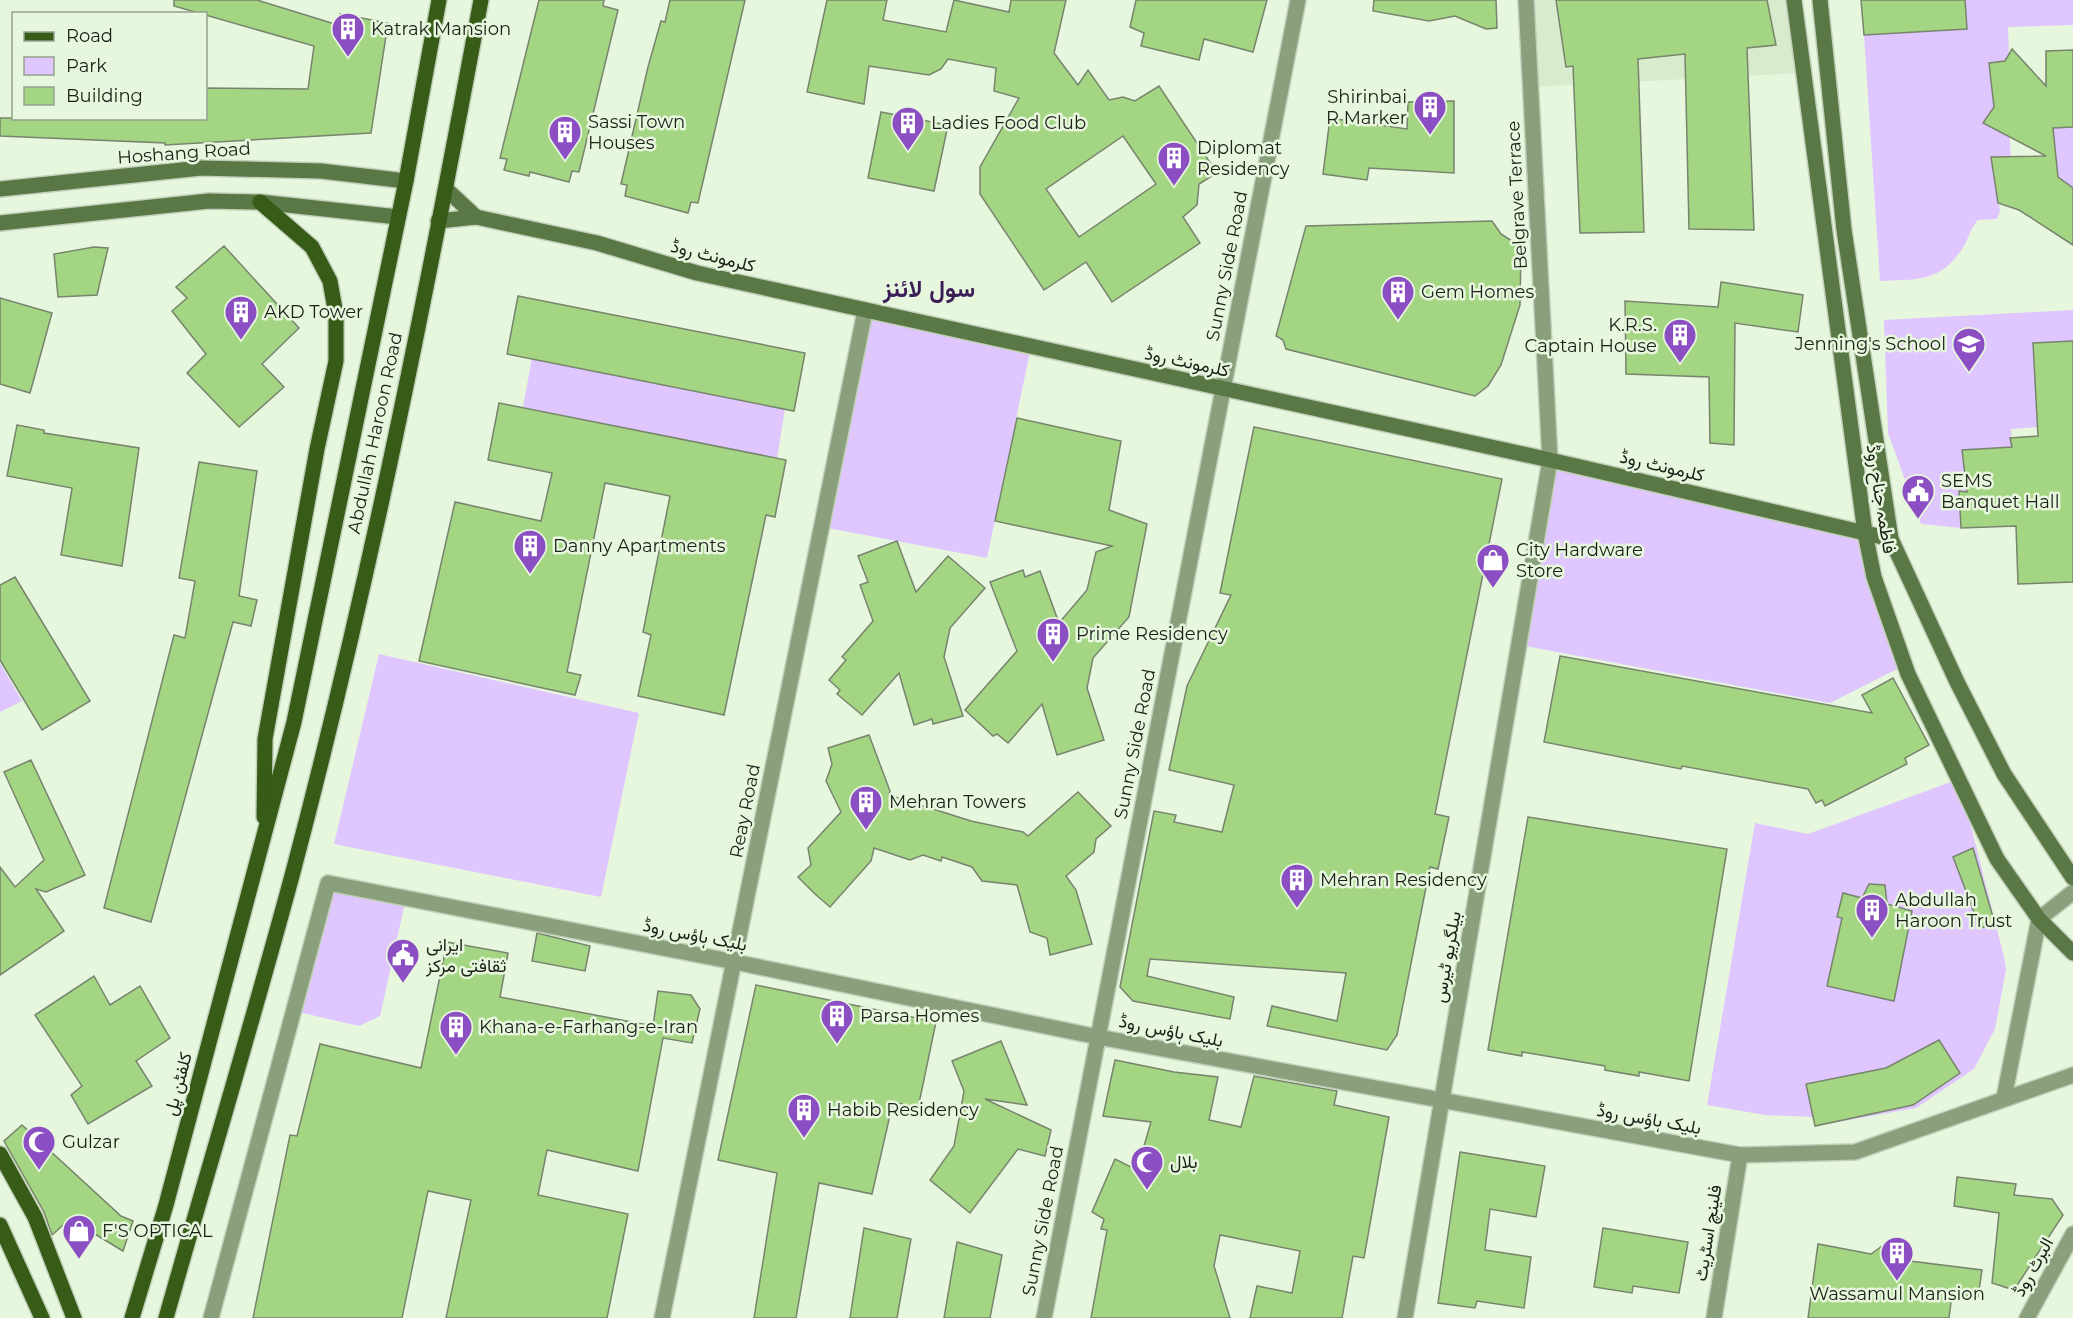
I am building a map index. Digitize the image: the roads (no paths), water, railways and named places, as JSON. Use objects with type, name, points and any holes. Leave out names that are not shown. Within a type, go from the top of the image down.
[{"type":"main road","name":"Abdullah Haroon Road","points":[[259,858],[294,722],[406,181],[439,0]]},
{"type":"main road","name":"Abdullah Haroon Road","points":[[166,1318],[293,871],[372,545],[446,189],[481,0]]},
{"type":"main road","points":[[260,202],[312,247],[330,281],[336,315],[336,361],[317,448],[266,739],[263,841]]},
{"type":"main road","name":"کلفٹن پل","points":[[132,1318],[166,1205],[259,858]]},
{"type":"main road","points":[[0,1154],[35,1217],[74,1318]]},
{"type":"main road","points":[[0,1225],[42,1318]]},
{"type":"street","name":"Sunny Side Road","points":[[1044,1318],[1298,0]]},
{"type":"street","name":"Belgrave Terrace","points":[[1526,0],[1550,460]]},
{"type":"street","name":"فاطمہ جناح روڈ","points":[[1794,0],[1865,533],[1874,577],[1908,675],[1997,859],[2039,919],[2073,953]]},
{"type":"street","name":"فاطمہ جناح روڈ","points":[[1820,0],[1844,231],[1891,539],[1957,682],[2004,774],[2073,878]]},
{"type":"street","name":"Hoshang Road","points":[[0,189],[201,168],[321,171],[406,181]]},
{"type":"street","points":[[446,189],[476,217]]},
{"type":"street","points":[[0,223],[163,204],[260,202],[398,217]]},
{"type":"street","points":[[438,221],[476,217]]},
{"type":"street","name":"کلرمونٹ روڈ","points":[[476,217],[597,243],[697,273],[1550,460],[1891,539]]},
{"type":"street","name":"Reay Road","points":[[662,1318],[865,311]]},
{"type":"street","name":"بیلگریو ٹیرس","points":[[1405,1318],[1550,460]]},
{"type":"street","name":"بلیک ہاؤس روڈ","points":[[211,1318],[328,883],[735,962],[1098,1037],[1740,1155],[1855,1152],[2073,1075]]},
{"type":"street","points":[[2004,1098],[2039,919],[2073,892]]},
{"type":"street","name":"فلینچ اسٹریٹ","points":[[1714,1318],[1740,1155]]},
{"type":"street","name":"البرٹ روڈ","points":[[2027,1318],[2073,1234]]},
{"type":"place","name":"Katrak Mansion","points":[[348,58]]},
{"type":"place","name":"Shirinbai R Marker","points":[[1430,136]]},
{"type":"place","name":"Ladies Food Club","points":[[908,152]]},
{"type":"place","name":"Sassi Town Houses","points":[[565,161]]},
{"type":"place","name":"Diplomat Residency","points":[[1174,187]]},
{"type":"place","name":"Gem Homes","points":[[1398,321]]},
{"type":"place","name":"AKD Tower","points":[[241,341]]},
{"type":"place","name":"K.R.S. Captain House","points":[[1680,364]]},
{"type":"place","name":"Jenning's School","points":[[1969,373]]},
{"type":"place","name":"SEMS Banquet Hall","points":[[1918,520]]},
{"type":"place","name":"Danny Apartments","points":[[530,575]]},
{"type":"place","name":"City Hardware Store","points":[[1493,589]]},
{"type":"place","name":"Prime Residency","points":[[1053,663]]},
{"type":"place","name":"Mehran Towers","points":[[866,831]]},
{"type":"place","name":"Mehran Residency","points":[[1297,909]]},
{"type":"place","name":"Abdullah Haroon Trust","points":[[1872,939]]},
{"type":"place","name":"ایرانی ثقافتی مرکز","points":[[403,984]]},
{"type":"place","name":"Parsa Homes","points":[[837,1045]]},
{"type":"place","name":"Khana-e-Farhang-e-Iran","points":[[456,1056]]},
{"type":"place","name":"Habib Residency","points":[[804,1139]]},
{"type":"place","name":"Gulzar","points":[[39,1171]]},
{"type":"place","name":"بلال","points":[[1147,1191]]},
{"type":"place","name":"F'S OPTICAL","points":[[79,1260]]},
{"type":"place","name":"Wassamul Mansion","points":[[1897,1282]]},
{"type":"district","name":"سول لائنز","points":[[929,288]]}]
